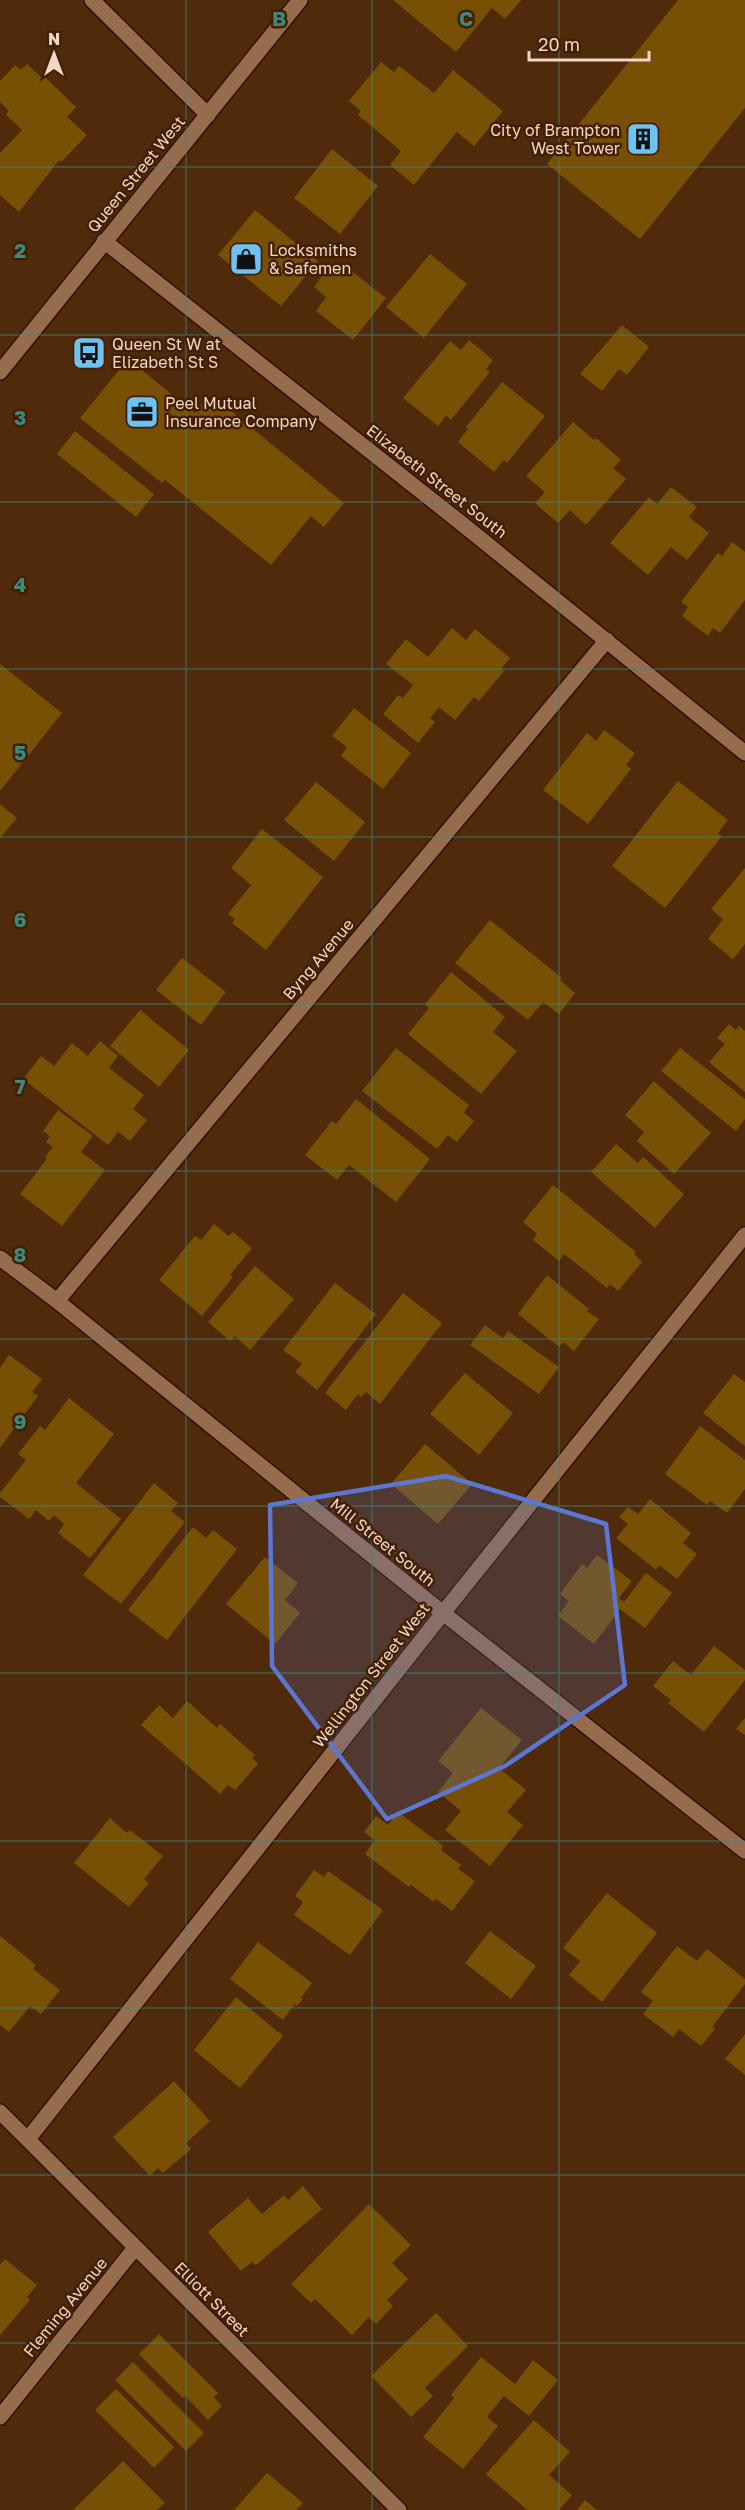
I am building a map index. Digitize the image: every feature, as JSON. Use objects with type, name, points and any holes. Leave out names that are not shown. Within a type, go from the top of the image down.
[{"type":"street","points":[[92,0],[208,115]]},
{"type":"street","name":"Queen Street West","points":[[0,372],[300,0]]},
{"type":"street","name":"Elizabeth Street South","points":[[104,241],[607,640],[745,753]]},
{"type":"street","name":"Byng Avenue","points":[[57,1301],[607,640]]},
{"type":"street","name":"Wellington Street West","points":[[28,2139],[443,1613],[745,1236]]},
{"type":"street","name":"Mill Street South","points":[[0,1258],[57,1301],[443,1613],[745,1851]]},
{"type":"street","name":"Elliott Street","points":[[0,2112],[399,2510]]},
{"type":"street","name":"Fleming Avenue","points":[[0,2417],[135,2247]]},
{"type":"highlighted area","points":[[446,1476],[606,1524],[625,1685],[505,1766],[387,1819],[272,1666],[270,1505]]},
{"type":"building","points":[[393,0],[521,0],[505,19],[492,8],[456,52]]},
{"type":"building","name":"City of Brampton West Tower","points":[[678,0],[745,0],[745,108],[640,239],[547,164]]},
{"type":"building","points":[[381,62],[394,72],[399,66],[434,93],[453,70],[503,111],[474,146],[457,132],[414,185],[390,165],[401,151],[358,115],[361,111],[349,101]]},
{"type":"building","points":[[27,64],[43,79],[45,77],[76,107],[67,117],[87,135],[61,162],[59,160],[19,212],[0,195],[0,153],[22,130],[6,115],[9,111],[0,102],[0,81],[15,65],[21,70]]},
{"type":"building","points":[[332,149],[378,186],[340,234],[294,198]]},
{"type":"building","points":[[255,210],[318,261],[281,306],[218,255]]},
{"type":"building","points":[[430,254],[467,284],[424,338],[386,307]]},
{"type":"building","points":[[332,263],[346,273],[349,269],[386,298],[353,340],[316,311],[326,297],[314,287]]},
{"type":"building","points":[[622,325],[649,347],[627,375],[619,369],[602,391],[580,374]]},
{"type":"building","points":[[469,340],[493,360],[486,369],[490,372],[451,420],[446,416],[438,426],[403,398],[450,341],[461,350]]},
{"type":"building","points":[[128,359],[195,413],[207,398],[221,410],[225,406],[344,503],[324,527],[311,516],[271,565],[165,480],[162,483],[80,418]]},
{"type":"building","points":[[502,382],[545,416],[507,463],[504,460],[494,472],[458,442],[468,429],[466,427]]},
{"type":"building","points":[[573,422],[621,460],[613,468],[626,479],[586,525],[570,510],[558,523],[535,503],[545,492],[526,476]]},
{"type":"building","points":[[75,431],[154,494],[136,517],[57,454]]},
{"type":"building","points":[[671,487],[697,507],[689,517],[709,533],[687,560],[671,547],[648,575],[610,543],[649,497],[657,504]]},
{"type":"building","points":[[732,542],[745,552],[745,600],[720,633],[713,628],[708,636],[682,616],[688,607],[681,602],[718,553],[722,556]]},
{"type":"building","points":[[452,628],[466,640],[475,629],[510,658],[501,669],[504,671],[479,701],[474,697],[455,720],[439,707],[430,718],[435,722],[418,743],[383,714],[398,695],[403,698],[413,685],[386,664],[406,639],[428,657]]},
{"type":"building","points":[[0,664],[62,713],[0,791]]},
{"type":"building","points":[[354,708],[411,753],[383,789],[341,756],[347,747],[332,736]]},
{"type":"building","points":[[604,730],[635,753],[626,765],[631,769],[588,824],[543,790],[587,733],[596,741]]},
{"type":"building","points":[[678,781],[728,820],[718,833],[722,836],[665,908],[612,866]]},
{"type":"building","points":[[316,782],[365,822],[334,861],[284,820]]},
{"type":"building","points":[[0,804],[17,818],[0,838]]},
{"type":"building","points":[[262,829],[323,877],[266,950],[232,923],[235,919],[228,914],[251,885],[231,868]]},
{"type":"building","points":[[745,868],[745,944],[733,959],[708,939],[723,919],[711,909]]},
{"type":"building","points":[[490,920],[562,978],[560,980],[575,993],[559,1014],[543,1002],[528,1020],[455,963]]},
{"type":"building","points":[[182,958],[226,992],[201,1025],[156,990]]},
{"type":"building","points":[[451,972],[505,1017],[493,1032],[517,1051],[481,1094],[408,1034],[429,1008],[425,1004]]},
{"type":"building","points":[[140,1010],[189,1050],[159,1087],[110,1046]]},
{"type":"building","points":[[729,1024],[736,1030],[739,1026],[745,1031],[745,1092],[709,1062],[725,1044],[717,1038]]},
{"type":"building","points":[[100,1041],[118,1056],[109,1068],[144,1095],[133,1109],[147,1120],[130,1141],[118,1132],[108,1145],[23,1079],[41,1056],[54,1066],[72,1043],[88,1056]]},
{"type":"building","points":[[396,1048],[469,1105],[464,1113],[474,1121],[457,1142],[448,1135],[437,1149],[362,1091]]},
{"type":"building","points":[[680,1048],[745,1099],[745,1119],[736,1131],[661,1071]]},
{"type":"building","points":[[654,1081],[711,1133],[674,1174],[637,1141],[644,1132],[625,1115]]},
{"type":"building","points":[[356,1099],[430,1159],[396,1202],[349,1165],[337,1180],[305,1155],[332,1121],[336,1124]]},
{"type":"building","points":[[58,1110],[93,1136],[81,1152],[105,1170],[62,1226],[20,1194],[47,1159],[45,1157],[53,1147],[46,1142],[50,1136],[43,1131]]},
{"type":"building","points":[[616,1144],[638,1163],[643,1157],[684,1194],[655,1228],[591,1172]]},
{"type":"building","points":[[553,1185],[636,1252],[634,1254],[642,1262],[618,1291],[610,1284],[607,1288],[564,1254],[559,1261],[533,1240],[537,1234],[523,1222]]},
{"type":"building","points":[[214,1224],[229,1236],[233,1232],[252,1248],[230,1275],[233,1277],[202,1316],[159,1280],[195,1236],[201,1240]]},
{"type":"building","points":[[255,1266],[294,1299],[250,1350],[235,1336],[230,1341],[208,1322]]},
{"type":"building","points":[[547,1275],[599,1319],[574,1351],[563,1342],[559,1347],[518,1314]]},
{"type":"building","points":[[335,1283],[376,1314],[317,1390],[295,1372],[302,1364],[283,1350]]},
{"type":"building","points":[[403,1293],[442,1323],[380,1404],[366,1392],[361,1397],[358,1394],[346,1410],[325,1393]]},
{"type":"building","points":[[485,1325],[503,1338],[508,1331],[559,1367],[539,1394],[470,1345]]},
{"type":"building","points":[[9,1355],[42,1379],[32,1392],[38,1396],[0,1448],[0,1368]]},
{"type":"building","points":[[465,1373],[513,1413],[479,1455],[430,1414]]},
{"type":"building","points":[[734,1374],[745,1382],[745,1446],[703,1413]]},
{"type":"building","points":[[69,1398],[114,1434],[76,1483],[121,1519],[90,1558],[58,1533],[64,1524],[54,1515],[49,1521],[36,1510],[29,1519],[0,1497],[0,1493],[26,1460],[18,1454],[40,1426],[45,1430]]},
{"type":"building","points":[[700,1426],[745,1460],[745,1489],[727,1513],[710,1501],[707,1505],[665,1474]]},
{"type":"building","points":[[425,1444],[472,1484],[438,1524],[391,1484]]},
{"type":"building","points":[[154,1483],[178,1503],[171,1511],[185,1522],[121,1604],[83,1575]]},
{"type":"building","points":[[650,1499],[691,1533],[683,1543],[697,1554],[677,1579],[659,1565],[656,1570],[616,1538],[628,1524],[619,1517],[628,1507],[638,1514]]},
{"type":"building","points":[[193,1527],[206,1538],[213,1530],[237,1549],[167,1640],[128,1610]]},
{"type":"building","points":[[597,1555],[632,1581],[619,1598],[624,1602],[646,1573],[672,1593],[645,1628],[620,1609],[594,1644],[558,1616],[569,1601],[560,1594],[582,1564],[587,1568]]},
{"type":"building","points":[[265,1557],[298,1583],[285,1600],[300,1613],[275,1644],[226,1604]]},
{"type":"building","points":[[714,1646],[745,1670],[745,1680],[704,1732],[668,1703],[671,1700],[653,1686],[673,1661],[691,1675]]},
{"type":"building","points":[[187,1701],[217,1728],[220,1724],[255,1755],[252,1758],[258,1764],[235,1790],[228,1785],[220,1794],[141,1725],[159,1705],[173,1718]]},
{"type":"building","points":[[481,1708],[522,1740],[499,1768],[526,1790],[507,1812],[523,1825],[490,1866],[445,1830],[461,1811],[438,1792],[453,1773],[438,1761]]},
{"type":"building","points":[[745,1718],[745,1735],[736,1729]]},
{"type":"building","points":[[398,1812],[443,1846],[441,1850],[461,1865],[458,1869],[475,1881],[452,1911],[436,1899],[434,1902],[411,1885],[409,1887],[365,1854],[375,1840],[364,1832],[376,1816],[388,1825]]},
{"type":"building","points":[[110,1818],[127,1833],[130,1830],[163,1856],[144,1879],[149,1883],[129,1907],[74,1863]]},
{"type":"building","points":[[314,1870],[324,1877],[328,1871],[383,1910],[350,1955],[294,1915],[303,1902],[295,1896]]},
{"type":"building","points":[[607,1893],[657,1933],[602,2002],[569,1975],[580,1961],[563,1948]]},
{"type":"building","points":[[490,1931],[536,1966],[511,1999],[465,1963]]},
{"type":"building","points":[[0,1936],[36,1965],[33,1969],[60,1990],[41,2014],[30,2006],[9,2032],[0,2025]]},
{"type":"building","points":[[258,1942],[312,1983],[301,1998],[303,1999],[297,2006],[295,2004],[283,2020],[230,1979]]},
{"type":"building","points":[[677,1946],[697,1961],[707,1949],[745,1979],[745,1984],[712,2027],[715,2029],[701,2046],[679,2029],[673,2037],[643,2014],[653,2001],[641,1992]]},
{"type":"building","points":[[236,1997],[283,2036],[240,2088],[194,2050]]},
{"type":"building","points":[[745,2034],[745,2075],[725,2059]]},
{"type":"building","points":[[174,2081],[210,2121],[186,2143],[191,2149],[163,2173],[158,2168],[150,2176],[113,2137]]},
{"type":"building","points":[[303,2186],[322,2209],[256,2265],[252,2262],[241,2271],[208,2232],[248,2198],[262,2214],[284,2195],[288,2200]]},
{"type":"building","points":[[369,2204],[411,2245],[392,2263],[408,2279],[387,2300],[393,2306],[376,2324],[369,2317],[352,2335],[315,2299],[311,2303],[291,2284]]},
{"type":"building","points":[[5,2259],[37,2285],[27,2297],[30,2300],[0,2335],[0,2265]]},
{"type":"building","points":[[436,2313],[468,2346],[425,2388],[433,2396],[411,2417],[371,2376]]},
{"type":"building","points":[[159,2334],[218,2393],[214,2397],[222,2406],[208,2420],[139,2354]]},
{"type":"building","points":[[481,2357],[515,2384],[533,2360],[558,2380],[529,2416],[504,2396],[487,2417],[498,2426],[463,2469],[423,2437],[454,2398],[451,2395]]},
{"type":"building","points":[[133,2362],[204,2433],[186,2451],[115,2380]]},
{"type":"building","points":[[116,2389],[174,2447],[154,2468],[95,2410]]},
{"type":"building","points":[[534,2420],[570,2452],[549,2475],[572,2495],[559,2510],[527,2510],[486,2474]]},
{"type":"building","points":[[123,2461],[165,2503],[157,2510],[73,2510]]},
{"type":"building","points":[[267,2473],[303,2503],[296,2510],[234,2510]]},
{"type":"building","points":[[585,2500],[597,2510],[577,2510]]},
{"type":"place","name":"City of Brampton West Tower","points":[[643,139]]},
{"type":"place","name":"Locksmiths & Safemen","points":[[246,259]]},
{"type":"place","name":"Queen St W at Elizabeth St S","points":[[89,353]]},
{"type":"place","name":"Peel Mutual Insurance Company","points":[[142,412]]}]
